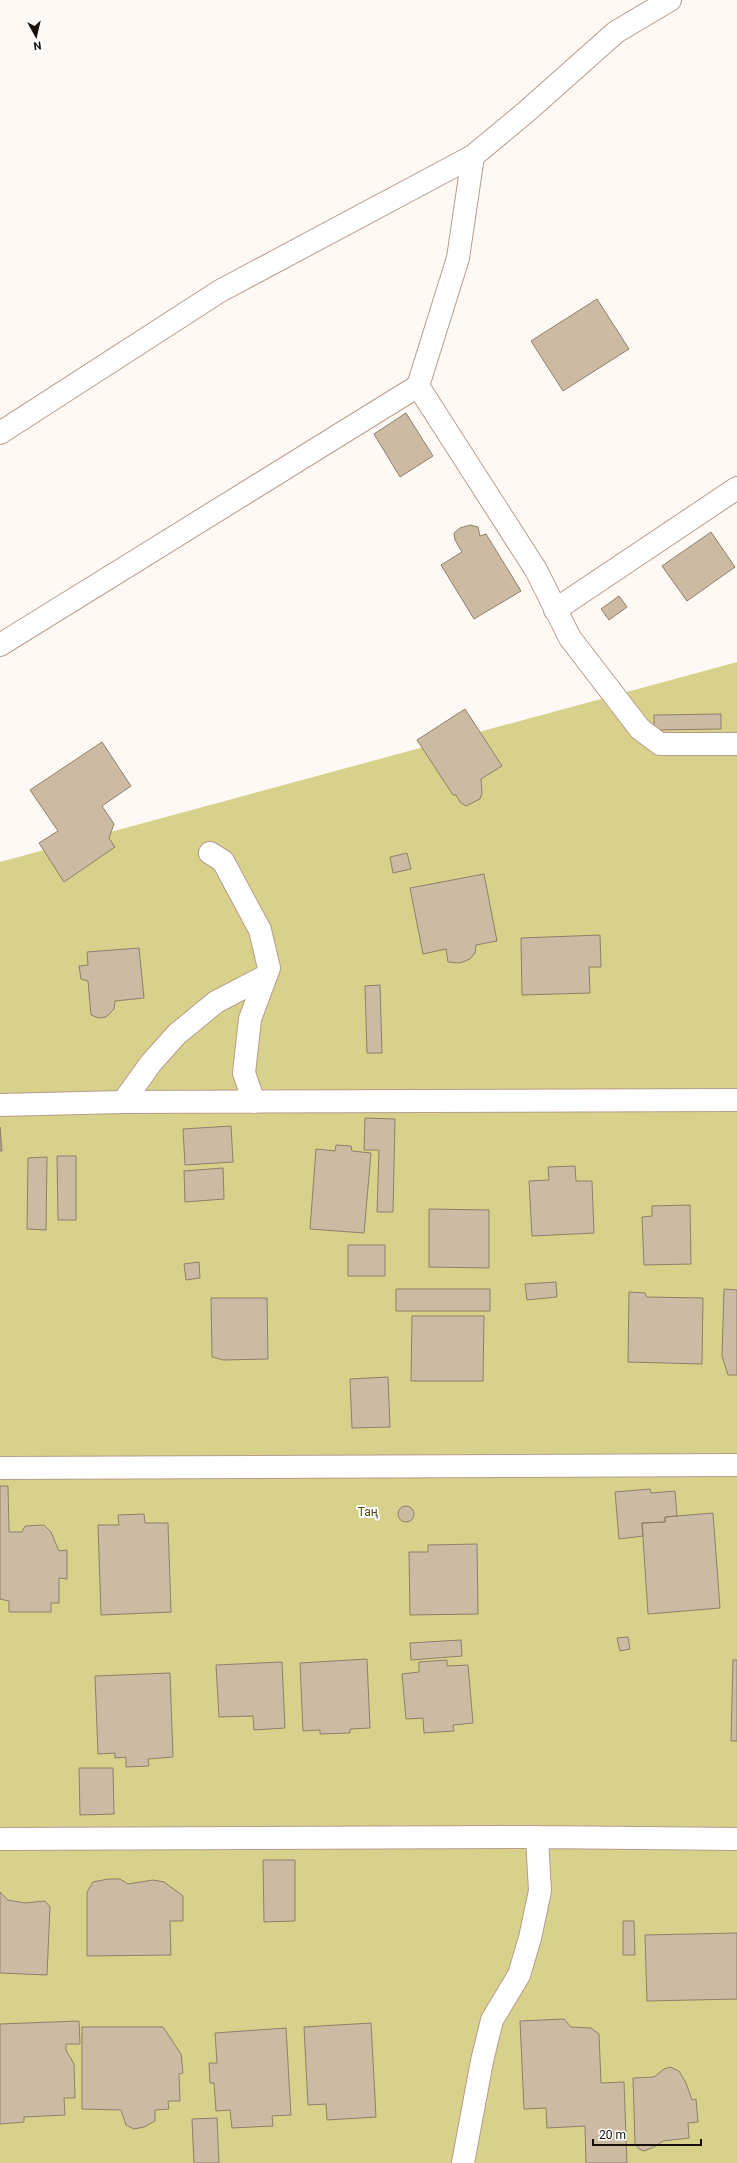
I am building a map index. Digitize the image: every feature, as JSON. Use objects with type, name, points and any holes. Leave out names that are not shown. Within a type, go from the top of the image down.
[{"type":"street","points":[[0,433],[220,291],[473,156],[526,112],[616,32],[670,0]]},
{"type":"street","points":[[0,645],[418,386],[458,258],[473,156]]},
{"type":"street","points":[[418,386],[536,570],[570,638],[640,729],[660,744],[737,744]]},
{"type":"street","points":[[555,610],[737,488]]},
{"type":"street","points":[[210,854],[224,861],[260,930],[269,968],[250,1018],[244,1073],[254,1102]]},
{"type":"street","points":[[124,1102],[151,1063],[177,1034],[216,1002],[266,976]]},
{"type":"street","points":[[0,1105],[124,1102],[737,1100]]},
{"type":"street","points":[[0,1468],[737,1464]]},
{"type":"street","points":[[463,2163],[482,2060],[492,2020],[519,1975],[530,1938],[540,1891],[537,1837]]},
{"type":"street","points":[[0,1839],[537,1837],[737,1839]]},
{"type":"green space","name":"Таң","points":[[737,662],[737,2163],[0,2163],[0,862]]},
{"type":"building","points":[[597,299],[629,349],[563,391],[531,341]]},
{"type":"building","points":[[406,413],[433,456],[400,477],[374,434]]},
{"type":"building","points":[[470,525],[478,527],[480,536],[486,534],[521,591],[474,619],[441,565],[462,552],[455,540],[454,533],[460,528]]},
{"type":"building","points":[[711,532],[735,567],[687,601],[662,566]]},
{"type":"building","points":[[619,596],[627,607],[609,620],[601,609]]},
{"type":"building","points":[[465,709],[502,766],[481,779],[482,793],[480,799],[466,806],[460,802],[456,795],[453,795],[417,740]]},
{"type":"building","points":[[721,714],[721,729],[654,730],[654,715]]},
{"type":"building","points":[[102,742],[131,786],[102,806],[114,824],[109,838],[115,847],[64,882],[39,843],[58,831],[30,790]]},
{"type":"building","points":[[407,853],[411,869],[393,873],[390,857]]},
{"type":"building","points":[[484,874],[497,941],[476,945],[475,953],[470,959],[460,963],[448,962],[446,949],[423,954],[410,888]]},
{"type":"building","points":[[600,935],[601,967],[589,967],[590,993],[522,995],[521,938]]},
{"type":"building","points":[[139,948],[144,998],[115,1001],[114,1009],[106,1017],[99,1018],[91,1015],[88,981],[81,979],[79,966],[88,965],[87,952]]},
{"type":"building","points":[[380,985],[382,1053],[367,1053],[365,986]]},
{"type":"building","points":[[365,1118],[395,1119],[393,1212],[377,1212],[379,1150],[364,1150]]},
{"type":"building","points":[[231,1126],[233,1162],[185,1165],[183,1129]]},
{"type":"building","points":[[0,1127],[2,1151],[0,1151]]},
{"type":"building","points":[[336,1145],[351,1146],[352,1151],[371,1153],[364,1233],[310,1229],[316,1149],[335,1151]]},
{"type":"building","points":[[57,1156],[76,1156],[76,1220],[58,1220]]},
{"type":"building","points":[[47,1157],[46,1230],[27,1229],[28,1158]]},
{"type":"building","points":[[575,1166],[576,1181],[592,1181],[594,1233],[532,1236],[529,1181],[549,1180],[548,1167]]},
{"type":"building","points":[[223,1168],[224,1199],[185,1202],[184,1171]]},
{"type":"building","points":[[690,1205],[691,1264],[644,1265],[642,1217],[652,1216],[652,1206]]},
{"type":"building","points":[[429,1209],[489,1210],[489,1268],[429,1267]]},
{"type":"building","points":[[348,1245],[385,1245],[385,1276],[348,1276]]},
{"type":"building","points":[[199,1262],[200,1278],[186,1280],[184,1264]]},
{"type":"building","points":[[556,1282],[557,1297],[527,1300],[525,1284]]},
{"type":"building","points":[[396,1289],[490,1289],[490,1311],[396,1311]]},
{"type":"building","points":[[724,1289],[737,1290],[737,1375],[728,1375],[722,1356]]},
{"type":"building","points":[[629,1292],[645,1293],[647,1297],[703,1298],[702,1364],[628,1362]]},
{"type":"building","points":[[211,1298],[267,1298],[268,1359],[223,1360],[212,1357]]},
{"type":"building","points":[[412,1316],[484,1316],[483,1381],[411,1381]]},
{"type":"building","points":[[388,1377],[390,1427],[352,1428],[350,1379]]},
{"type":"building","points":[[0,1486],[8,1486],[9,1532],[22,1532],[25,1526],[44,1525],[51,1532],[59,1551],[67,1550],[67,1579],[59,1578],[59,1603],[51,1603],[51,1612],[9,1612],[9,1601],[0,1599]]},
{"type":"building","points":[[650,1489],[651,1493],[675,1491],[677,1516],[665,1517],[665,1522],[642,1523],[643,1536],[619,1539],[615,1492]]},
{"type":"building","points":[[406,1506],[412,1508],[414,1514],[412,1520],[406,1522],[400,1520],[398,1514],[400,1508]]},
{"type":"building","points":[[713,1513],[720,1608],[648,1614],[642,1523],[665,1522],[665,1517]]},
{"type":"building","points":[[144,1514],[145,1523],[168,1523],[171,1612],[101,1615],[98,1525],[119,1525],[118,1515]]},
{"type":"building","points":[[477,1544],[478,1614],[410,1615],[409,1552],[428,1552],[428,1545]]},
{"type":"building","points":[[628,1637],[630,1649],[620,1651],[617,1638]]},
{"type":"building","points":[[461,1640],[462,1656],[411,1660],[410,1643]]},
{"type":"building","points":[[367,1659],[370,1728],[350,1729],[350,1733],[320,1734],[320,1730],[303,1731],[300,1663]]},
{"type":"building","points":[[447,1660],[447,1666],[468,1665],[473,1723],[453,1725],[454,1731],[424,1733],[423,1718],[406,1719],[402,1674],[419,1672],[419,1662]]},
{"type":"building","points":[[733,1660],[737,1660],[737,1741],[731,1741]]},
{"type":"building","points":[[282,1662],[285,1728],[254,1730],[253,1716],[219,1717],[216,1665]]},
{"type":"building","points":[[170,1673],[173,1757],[148,1759],[149,1766],[126,1767],[126,1757],[115,1758],[115,1753],[98,1754],[95,1676]]},
{"type":"building","points":[[79,1768],[113,1768],[114,1814],[80,1815]]},
{"type":"building","points":[[263,1860],[295,1860],[295,1921],[264,1922]]},
{"type":"building","points":[[108,1879],[120,1879],[128,1884],[153,1880],[164,1882],[183,1896],[183,1921],[170,1921],[171,1955],[87,1956],[87,1892],[93,1882]]},
{"type":"building","points":[[0,1892],[8,1900],[25,1903],[45,1901],[50,1907],[47,1975],[0,1973]]},
{"type":"building","points":[[623,1921],[634,1921],[635,1955],[623,1955]]},
{"type":"building","points":[[737,1933],[737,1999],[647,2001],[645,1935]]},
{"type":"building","points":[[564,2019],[571,2027],[591,2028],[599,2034],[601,2083],[624,2082],[627,2163],[586,2163],[585,2126],[547,2128],[546,2108],[524,2109],[520,2021]]},
{"type":"building","points":[[79,2021],[80,2044],[66,2044],[66,2050],[74,2064],[75,2098],[64,2098],[65,2115],[24,2117],[24,2122],[0,2124],[0,2024]]},
{"type":"building","points":[[371,2023],[376,2117],[327,2120],[326,2104],[308,2105],[304,2027]]},
{"type":"building","points":[[82,2027],[163,2027],[181,2054],[183,2073],[179,2074],[180,2101],[168,2101],[169,2109],[155,2110],[155,2121],[144,2127],[134,2129],[126,2125],[121,2110],[82,2109]]},
{"type":"building","points":[[286,2028],[291,2115],[272,2116],[273,2126],[232,2128],[230,2110],[216,2111],[214,2083],[210,2083],[209,2063],[217,2063],[215,2033]]},
{"type":"building","points":[[670,2067],[679,2071],[686,2083],[692,2100],[696,2099],[698,2122],[688,2123],[689,2138],[663,2141],[644,2151],[639,2149],[635,2144],[633,2078],[654,2077],[664,2069]]},
{"type":"building","points":[[217,2118],[219,2163],[194,2163],[192,2119]]}]
